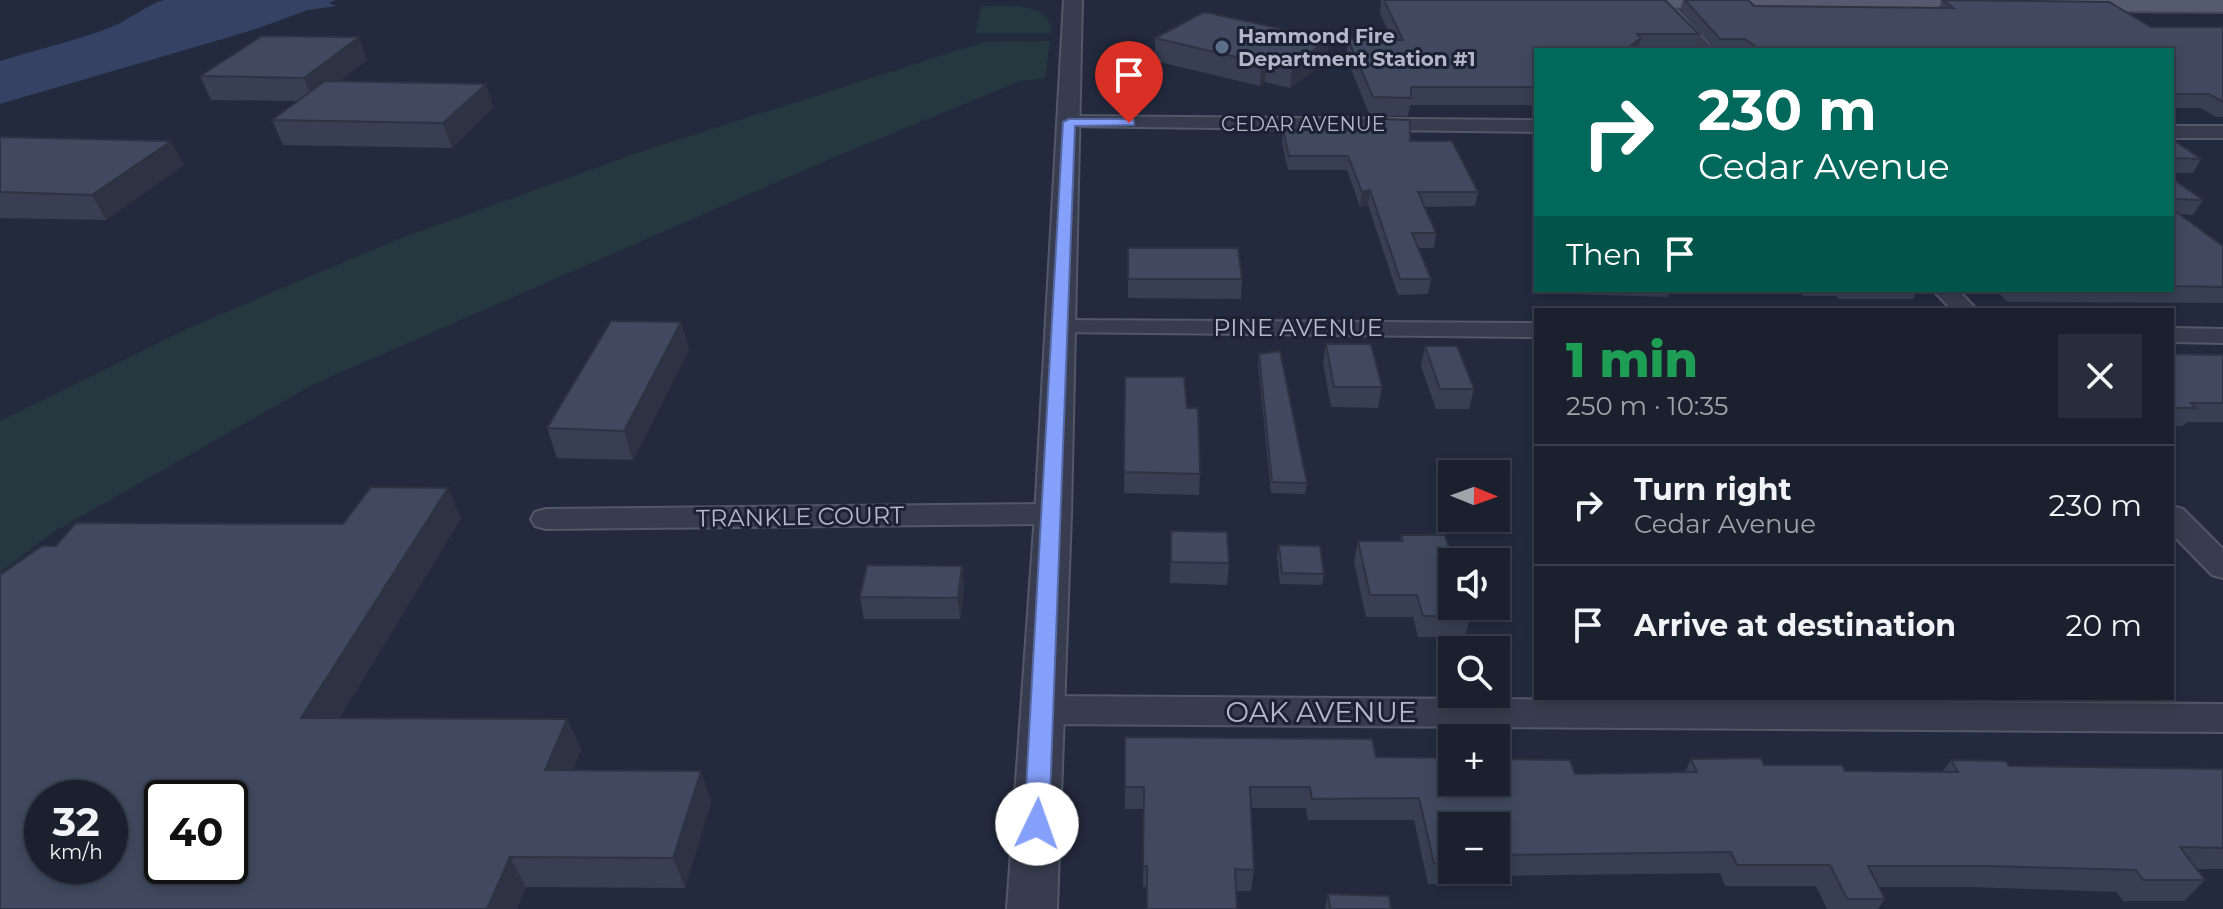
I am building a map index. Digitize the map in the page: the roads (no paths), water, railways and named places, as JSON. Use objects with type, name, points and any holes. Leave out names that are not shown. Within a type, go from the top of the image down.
[{"type":"main road","points":[[1598,0],[2223,5]]},
{"type":"street","points":[[1032,909],[1053,514],[1073,0]]},
{"type":"street","points":[[1657,0],[1704,48]]},
{"type":"street","name":"CEDAR AVENUE","points":[[1069,122],[1534,126]]},
{"type":"street","points":[[2174,132],[2223,132]]},
{"type":"street","points":[[1947,292],[1963,308]]},
{"type":"street","name":"PINE AVENUE","points":[[1060,327],[1534,330]]},
{"type":"street","points":[[2174,335],[2223,336]]},
{"type":"street","name":"TRANKLE COURT","points":[[546,519],[1053,514]]},
{"type":"street","points":[[2174,518],[2223,567]]},
{"type":"street","name":"OAK AVENUE","points":[[1043,710],[2223,718]]},
{"type":"water","points":[[164,0],[336,0],[329,3],[336,6],[308,10],[253,30],[0,104],[0,61],[109,28]]},
{"type":"place","name":"Hammond Fire Department Station #1","points":[[1222,47]]}]
